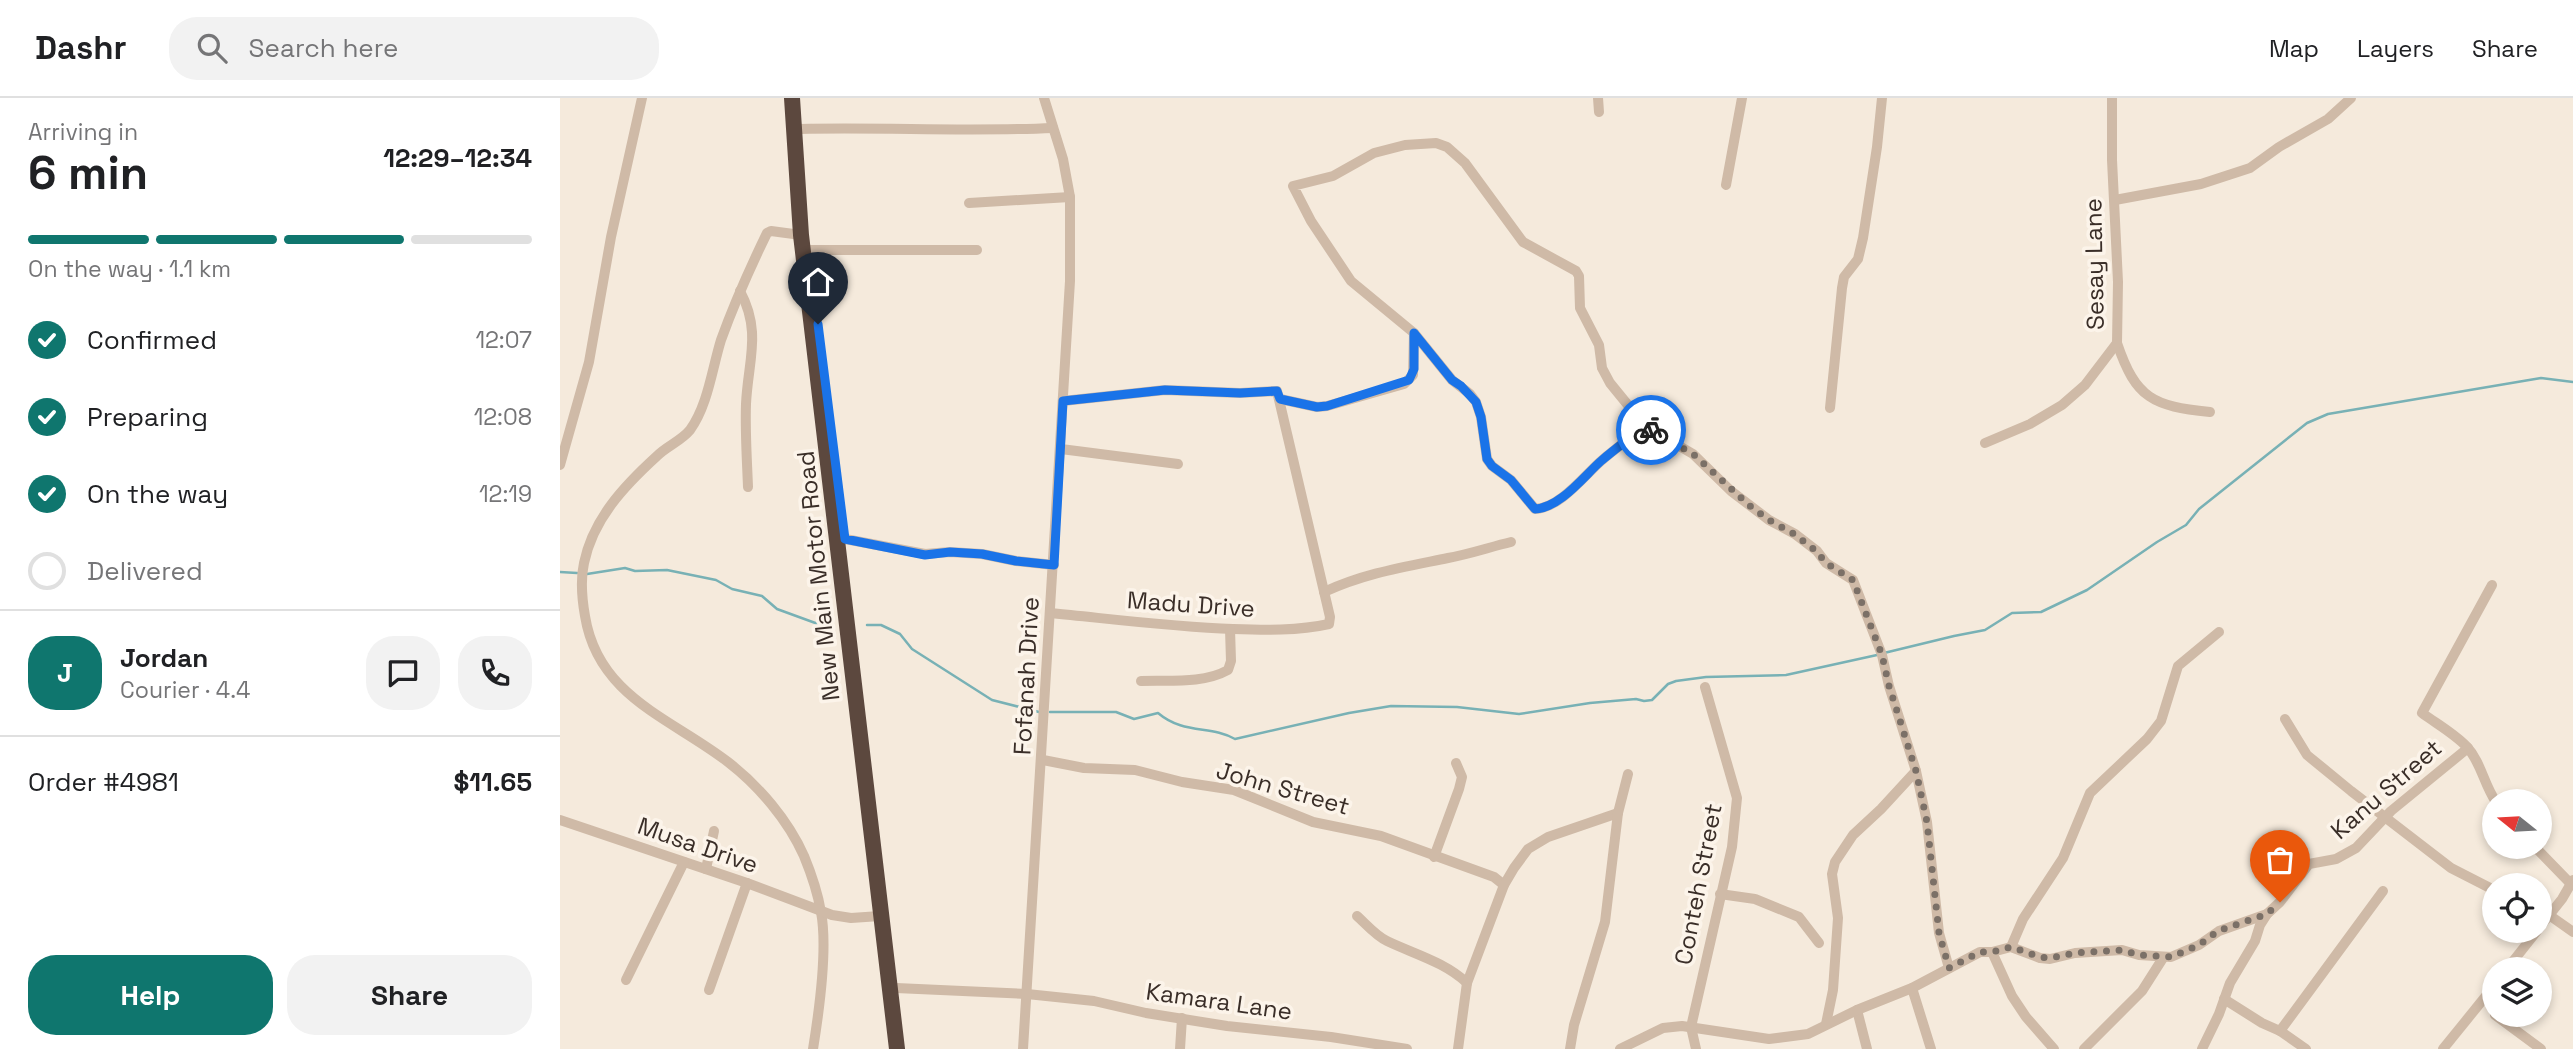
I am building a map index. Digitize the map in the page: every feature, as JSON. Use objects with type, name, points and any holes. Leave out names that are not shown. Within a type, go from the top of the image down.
[{"type":"highway","name":"New Main Motor Road","points":[[792,98],[801,235],[897,1049]]},
{"type":"highway","name":"New Main Motor Road","points":[[799,98],[810,250],[904,1049]]},
{"type":"street","points":[[560,465],[589,362],[608,250],[642,98]]},
{"type":"street","name":"Fofanah Drive","points":[[1023,1049],[1070,294],[1070,197],[1063,159],[1044,98]]},
{"type":"street","points":[[1598,98],[1599,113]]},
{"type":"street","points":[[1726,185],[1742,98]]},
{"type":"street","points":[[1830,408],[1842,288],[1844,277],[1857,259],[1863,238],[1882,98]]},
{"type":"street","name":"Sesay Lane","points":[[1984,443],[2031,424],[2062,405],[2085,385],[2117,343],[2112,98]]},
{"type":"street","points":[[2115,200],[2201,184],[2250,168],[2279,147],[2328,119],[2351,98]]},
{"type":"street","points":[[800,129],[1053,128]]},
{"type":"street","points":[[1645,426],[1559,499],[1535,509],[1511,480],[1487,459],[1476,402],[1452,380],[1414,333],[1345,274],[1311,221],[1293,186],[1333,176],[1374,153],[1419,144],[1436,143],[1447,147],[1465,163],[1523,242],[1576,271],[1579,276],[1580,308],[1599,345],[1602,368],[1645,426],[1693,454],[1750,506],[1794,534],[1816,551],[1826,563],[1853,580],[1882,655],[1916,771],[1927,822],[1939,933],[1949,968]]},
{"type":"street","points":[[970,204],[1070,197]]},
{"type":"street","points":[[801,235],[769,231],[740,291],[692,426],[684,437],[659,454],[623,488],[603,515],[592,536],[583,565],[582,594],[587,626],[603,664],[632,699],[727,762],[752,783],[773,806],[804,856],[821,912],[821,971],[813,1049]]},
{"type":"street","points":[[810,250],[977,250]]},
{"type":"street","points":[[740,291],[749,307],[753,331],[746,404],[748,487]]},
{"type":"street","points":[[1280,399],[1317,407],[1327,406],[1404,384],[1413,375],[1414,333]]},
{"type":"street","points":[[2117,343],[2126,370],[2139,390],[2184,409],[2210,412]]},
{"type":"street","points":[[1063,401],[1165,390],[1240,393],[1277,391],[1324,592],[1354,578],[1380,571],[1511,542]]},
{"type":"street","points":[[1061,449],[1178,464]]},
{"type":"street","points":[[845,539],[925,555],[971,553],[1054,565]]},
{"type":"street","points":[[2487,789],[2468,747],[2422,713],[2492,585]]},
{"type":"street","name":"Madu Drive","points":[[1051,613],[1180,627],[1269,630],[1329,624],[1324,592]]},
{"type":"street","points":[[1142,681],[1185,680],[1218,675],[1228,670],[1231,661],[1230,629]]},
{"type":"street","points":[[2011,947],[2023,919],[2063,858],[2091,793],[2147,739],[2161,721],[2178,667],[2219,632]]},
{"type":"street","name":"Conteh Street","points":[[1696,1049],[1691,1027],[1732,847],[1737,798],[1705,687]]},
{"type":"street","points":[[2285,719],[2307,755],[2351,792],[2451,868],[2482,884]]},
{"type":"street","name":"Kanu Street","points":[[2202,1049],[2230,984],[2267,914],[2280,902],[2309,864],[2346,855],[2356,848],[2391,811],[2468,747]]},
{"type":"street","name":"John Street","points":[[1043,760],[1084,768],[1135,770],[1182,782],[1234,790],[1313,822],[1381,836],[1494,877],[1504,885]]},
{"type":"street","points":[[1434,857],[1462,777],[1456,763]]},
{"type":"street","points":[[1826,1024],[1833,990],[1838,918],[1833,882],[1835,862],[1853,835],[1916,771]]},
{"type":"street","points":[[1570,1049],[1574,1025],[1605,922],[1618,813],[1628,774]]},
{"type":"street","points":[[1458,1049],[1467,983],[1504,885],[1528,849],[1548,837],[1618,813]]},
{"type":"street","name":"Musa Drive","points":[[560,820],[841,918],[880,916]]},
{"type":"street","points":[[706,869],[714,831]]},
{"type":"street","points":[[2548,859],[2572,882],[2552,911]]},
{"type":"street","points":[[626,980],[684,862]]},
{"type":"street","points":[[709,990],[747,883]]},
{"type":"street","points":[[2280,1031],[2383,891]]},
{"type":"street","points":[[1720,894],[1755,899],[1799,917],[1819,943]]},
{"type":"street","points":[[1620,1049],[1663,1028],[1691,1027],[1769,1039],[1808,1034],[1857,1010],[1912,988],[1980,952],[2011,947],[2050,958],[2075,953],[2122,950],[2139,955],[2171,957],[2199,945],[2218,931],[2267,914]]},
{"type":"street","points":[[1357,916],[1384,940],[1460,975],[1467,983]]},
{"type":"street","points":[[2552,917],[2573,932]]},
{"type":"street","points":[[2517,957],[2528,943]]},
{"type":"street","points":[[1992,952],[2012,996],[2054,1049]]},
{"type":"street","points":[[2084,1049],[2142,991],[2163,958]]},
{"type":"street","name":"Kamara Lane","points":[[897,988],[1027,994],[1107,1003],[1182,1018],[1407,1049]]},
{"type":"street","points":[[1912,988],[1931,1049]]},
{"type":"street","points":[[2224,999],[2306,1049]]},
{"type":"street","points":[[2443,1049],[2482,1001]]},
{"type":"street","points":[[1857,1010],[1867,1049]]},
{"type":"street","points":[[1180,1049],[1182,1018]]},
{"type":"street","points":[[2511,1027],[2541,1049]]},
{"type":"waterway","points":[[1884,653],[1985,630],[2012,613],[2041,612],[2087,590],[2186,525],[2199,509],[2307,423],[2328,414],[2541,378],[2573,382]]},
{"type":"waterway","points":[[587,574],[625,568],[635,571],[667,570],[716,580],[732,589],[762,596],[777,609],[829,628]]},
{"type":"waterway","points":[[560,572],[577,573]]},
{"type":"waterway","points":[[867,625],[881,625],[900,634],[912,649],[992,700],[1039,712]]},
{"type":"waterway","points":[[1050,712],[1116,712],[1134,719],[1158,713],[1178,724],[1235,739],[1391,706],[1457,707],[1519,714],[1590,703],[1652,700],[1668,684],[1676,681],[1706,677],[1786,675],[1877,655]]},
{"type":"way so far","points":[[1651,430],[1693,454],[1750,506],[1794,534],[1816,551],[1826,563],[1853,580],[1882,655],[1916,771],[1927,822],[1939,933],[1949,968],[1980,952],[2011,947],[2050,958],[2075,953],[2122,950],[2139,955],[2171,957],[2199,945],[2218,931],[2267,914],[2280,902]]},
{"type":"route","points":[[818,324],[845,539],[925,555],[950,552],[982,554],[1054,565],[1063,401],[1165,390],[1240,393],[1277,391],[1280,399],[1317,407],[1327,406],[1404,384],[1409,380],[1414,369],[1414,333],[1443,370],[1476,402],[1487,459],[1511,480],[1535,509],[1559,499],[1645,426],[1651,430]]}]
